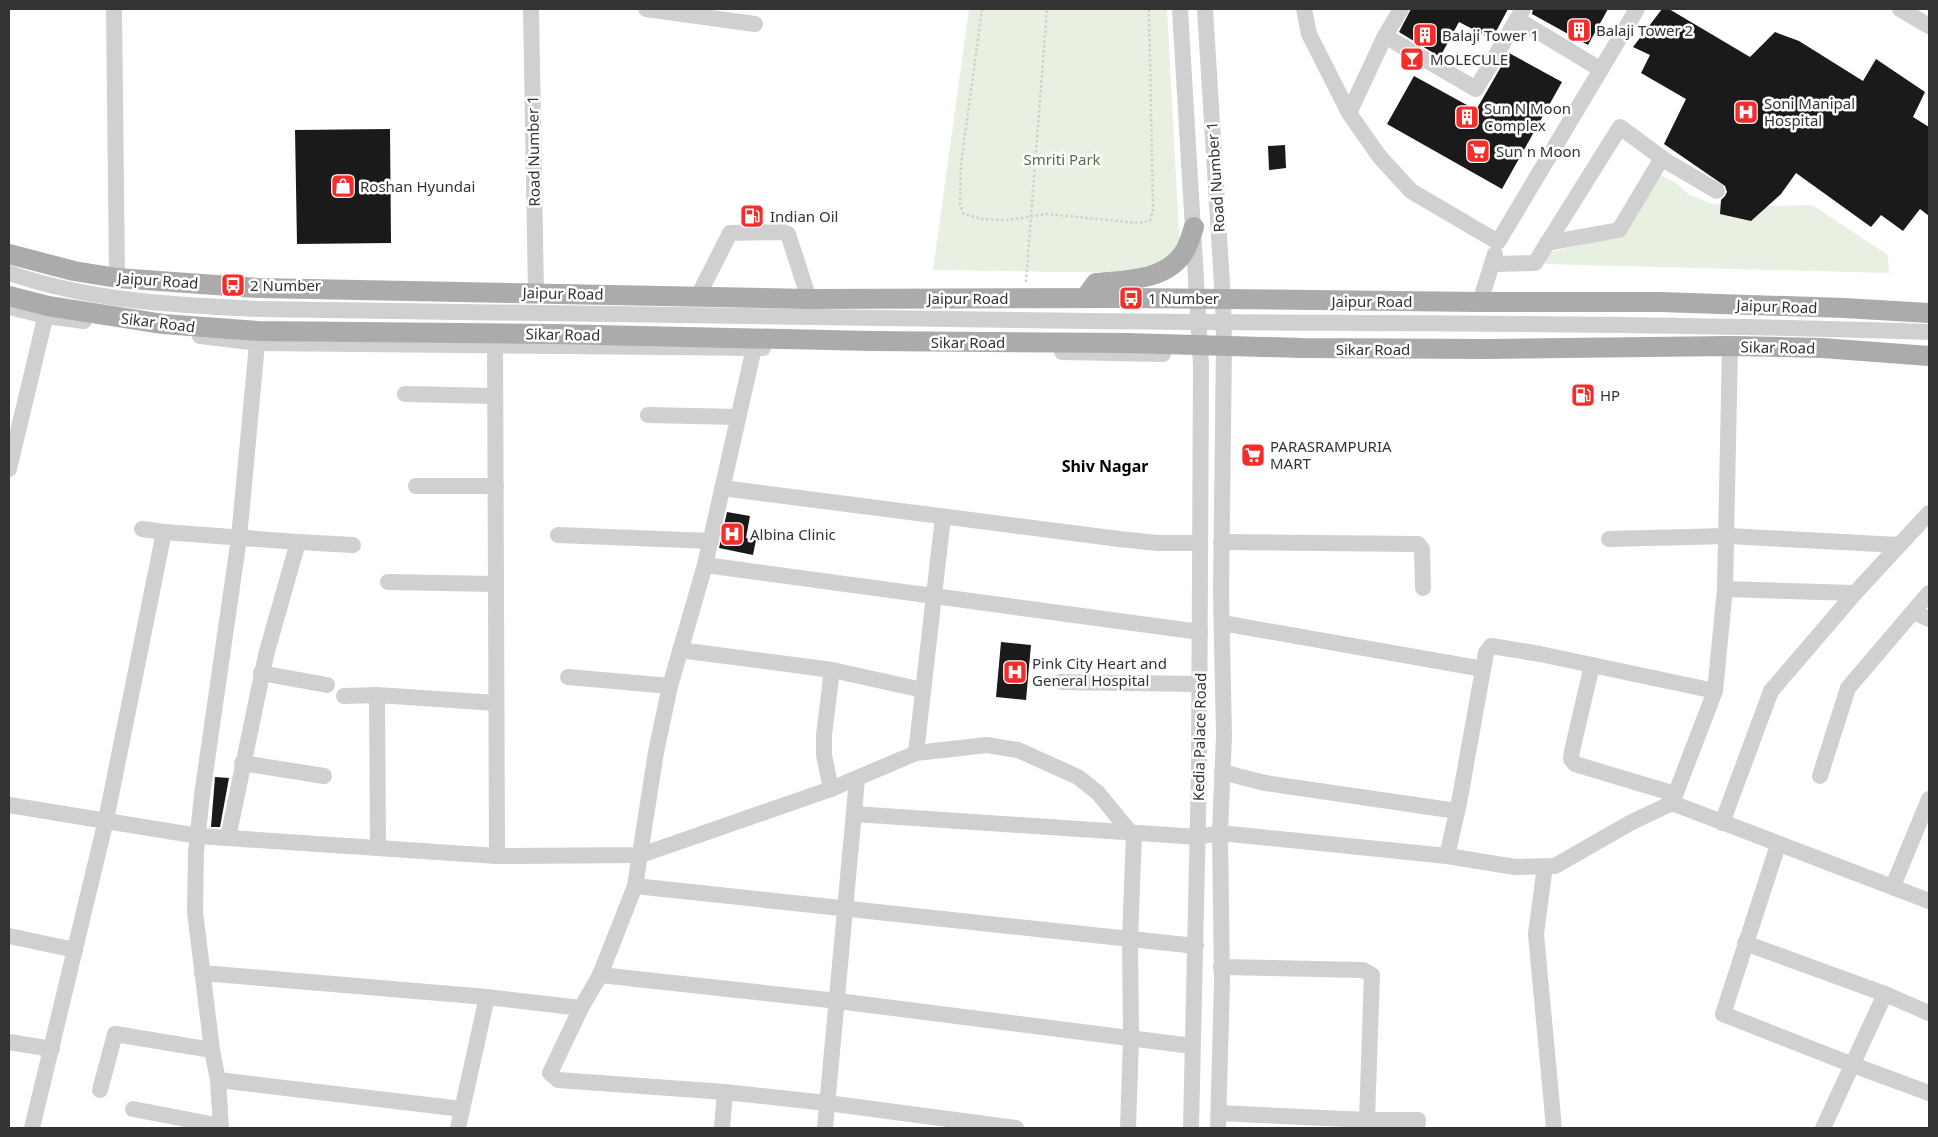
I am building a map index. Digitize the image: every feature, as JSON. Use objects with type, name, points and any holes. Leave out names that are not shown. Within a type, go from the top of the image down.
[{"type":"main road","points":[[1085,298],[1096,283],[1154,275],[1170,268],[1183,255],[1194,227]]},
{"type":"main road","name":"Jaipur Road","points":[[9,254],[74,271],[117,278],[258,288],[809,299],[1198,298],[1223,300],[1660,302],[1844,308],[1929,313]]},
{"type":"main road","name":"Sikar Road","points":[[9,296],[47,311],[258,337],[755,343],[872,341],[1127,343],[1200,350],[1224,346],[1487,349],[1730,346],[1822,348],[1929,356]]},
{"type":"street","points":[[114,9],[117,278]]},
{"type":"street","name":"Road Number 1","points":[[531,9],[536,293]]},
{"type":"street","points":[[646,9],[755,24]]},
{"type":"street","name":"Road Number 1","points":[[1180,9],[1200,350]]},
{"type":"street","name":"Road Number 1","points":[[1206,9],[1224,346]]},
{"type":"street","points":[[1304,9],[1309,34],[1349,113],[1380,156],[1411,191],[1498,242]]},
{"type":"street","points":[[1349,113],[1385,36],[1401,9]]},
{"type":"street","points":[[1480,302],[1498,242],[1600,68],[1637,9]]},
{"type":"street","points":[[1900,9],[1929,26]]},
{"type":"street","points":[[1385,36],[1476,88],[1520,14],[1600,68]]},
{"type":"street","points":[[1492,264],[1535,263],[1620,127],[1662,158],[1717,191]]},
{"type":"street","points":[[1547,243],[1619,230],[1662,158]]},
{"type":"street","points":[[698,296],[730,233],[785,232],[788,234],[809,299]]},
{"type":"street","points":[[9,273],[36,282],[106,298],[175,305],[258,309],[1929,332]]},
{"type":"street","points":[[133,1109],[221,1127],[218,1080],[212,1050],[196,912],[198,836],[238,538],[258,337],[258,288]]},
{"type":"street","points":[[9,307],[47,311],[9,469]]},
{"type":"street","points":[[495,339],[497,856]]},
{"type":"street","points":[[755,343],[711,541],[670,686],[656,752],[635,886],[600,975],[581,1008],[550,1074],[558,1080],[724,1092],[827,1102],[1016,1128]]},
{"type":"street","name":"Kedia Palace Road","points":[[1219,1121],[1220,833],[1224,736],[1221,542],[1224,346]]},
{"type":"street","points":[[854,814],[1198,837],[1220,833],[1447,856],[1515,866],[1555,866],[1674,798],[1715,691],[1728,536],[1730,346]]},
{"type":"street","name":"Kedia Palace Road","points":[[1192,1128],[1192,1046],[1198,837],[1199,543],[1202,427],[1200,350]]},
{"type":"street","points":[[405,394],[496,396]]},
{"type":"street","points":[[648,416],[738,417]]},
{"type":"street","points":[[416,486],[496,486]]},
{"type":"street","points":[[722,488],[1119,539],[1199,543]]},
{"type":"street","points":[[1722,823],[1771,691],[1855,593],[1929,513]]},
{"type":"street","points":[[916,754],[943,517]]},
{"type":"street","points":[[142,529],[238,538],[353,545]]},
{"type":"street","points":[[32,1128],[106,820],[164,532]]},
{"type":"street","points":[[558,535],[711,541]]},
{"type":"street","points":[[1609,539],[1728,536],[1899,545]]},
{"type":"street","points":[[228,838],[261,674],[298,542]]},
{"type":"street","points":[[1221,542],[1418,544],[1422,549],[1422,588]]},
{"type":"street","points":[[705,565],[1200,632]]},
{"type":"street","points":[[388,582],[496,584]]},
{"type":"street","points":[[1725,589],[1855,593]]},
{"type":"street","points":[[1820,776],[1848,688],[1929,593]]},
{"type":"street","points":[[1913,612],[1929,619]]},
{"type":"street","points":[[1222,623],[1483,669]]},
{"type":"street","points":[[1447,856],[1458,811],[1486,653],[1491,646],[1715,691]]},
{"type":"street","points":[[680,650],[832,670],[923,690]]},
{"type":"street","points":[[1592,665],[1572,751],[1572,758],[1575,764],[1674,798],[1722,823],[1929,901]]},
{"type":"street","points":[[831,789],[824,755],[824,735],[832,670]]},
{"type":"street","points":[[261,674],[327,686]]},
{"type":"street","points":[[568,677],[670,686]]},
{"type":"street","points":[[1061,682],[1199,684]]},
{"type":"street","points":[[344,696],[376,695],[496,703]]},
{"type":"street","points":[[376,695],[378,848]]},
{"type":"street","points":[[9,805],[198,836],[497,856],[641,855],[831,789],[916,754],[987,745],[1018,750],[1078,778],[1098,793],[1132,833],[1131,1038],[1128,1128]]},
{"type":"street","points":[[242,763],[324,776]]},
{"type":"street","points":[[1222,772],[1264,783],[1458,811]]},
{"type":"street","points":[[825,1128],[838,1001],[856,779]]},
{"type":"street","points":[[1893,886],[1928,806]]},
{"type":"street","points":[[1778,844],[1723,1014],[1929,1093]]},
{"type":"street","points":[[1545,866],[1536,934],[1554,1128]]},
{"type":"street","points":[[635,886],[1196,946]]},
{"type":"street","points":[[9,936],[75,950]]},
{"type":"street","points":[[1745,943],[1885,994],[1929,1013]]},
{"type":"street","points":[[1221,967],[1363,970],[1372,975],[1367,1120]]},
{"type":"street","points":[[202,973],[487,997],[581,1008]]},
{"type":"street","points":[[600,975],[838,1001],[1192,1046]]},
{"type":"street","points":[[1823,1128],[1885,994]]},
{"type":"street","points":[[458,1128],[487,997]]},
{"type":"street","points":[[100,1090],[115,1034],[212,1050]]},
{"type":"street","points":[[9,1042],[52,1049]]},
{"type":"street","points":[[218,1080],[462,1109]]},
{"type":"street","points":[[722,1128],[724,1092]]},
{"type":"street","points":[[1219,1121],[1418,1120],[1418,1128]]},
{"type":"path","points":[[982,9],[961,164],[960,205],[964,214],[982,219],[1008,220],[1047,214],[1128,223],[1150,221],[1153,209],[1149,9]]},
{"type":"path","points":[[1025,298],[1047,9]]},
{"type":"green space","name":"Smriti Park","points":[[969,9],[1167,9],[1180,251],[1172,262],[1132,273],[933,270]]},
{"type":"green space","points":[[1659,174],[1676,183],[1690,195],[1713,204],[1761,206],[1812,205],[1888,255],[1889,273],[1544,264],[1550,252],[1623,235]]},
{"type":"building","name":"Balaji Tower 1","points":[[1411,9],[1508,9],[1492,39],[1459,22],[1440,57],[1399,32]]},
{"type":"building","name":"Balaji Tower 2","points":[[1533,9],[1608,9],[1588,45],[1532,14]]},
{"type":"building","points":[[1662,9],[1669,9],[1750,57],[1775,32],[1799,41],[1863,81],[1876,59],[1925,92],[1913,117],[1929,127],[1929,216],[1920,209],[1903,231],[1881,215],[1871,227],[1796,173],[1781,194],[1751,221],[1720,214],[1721,200],[1727,192],[1725,186],[1664,144],[1686,99],[1641,73],[1650,55],[1633,47]]},
{"type":"building","name":"Sun N Moon Complex","points":[[1509,53],[1562,82],[1502,189],[1387,124],[1414,76],[1476,110]]},
{"type":"building","name":"Roshan Hyundai","points":[[390,129],[391,243],[297,244],[295,130]]},
{"type":"building","points":[[1285,145],[1286,168],[1269,170],[1268,146]]},
{"type":"building","points":[[727,512],[750,516],[746,538],[756,540],[753,555],[719,548]]},
{"type":"building","points":[[1001,642],[1031,645],[1026,700],[996,697]]},
{"type":"building","points":[[215,777],[229,778],[220,827],[211,827]]},
{"type":"place","name":"Balaji Tower 2","points":[[1579,30]]},
{"type":"place","name":"Balaji Tower 1","points":[[1425,35]]},
{"type":"place","name":"MOLECULE","points":[[1412,59]]},
{"type":"place","name":"Soni Manipal Hospital","points":[[1746,112]]},
{"type":"place","name":"Sun N Moon Complex","points":[[1467,117]]},
{"type":"place","name":"Sun n Moon","points":[[1478,151]]},
{"type":"place","name":"Roshan Hyundai","points":[[343,186]]},
{"type":"place","name":"Indian Oil","points":[[752,216]]},
{"type":"place","name":"2 Number","points":[[233,285]]},
{"type":"place","name":"1 Number","points":[[1131,298]]},
{"type":"place","name":"HP","points":[[1583,395]]},
{"type":"place","name":"PARASRAMPURIA MART","points":[[1253,455]]},
{"type":"place","name":"Albina Clinic","points":[[732,534]]},
{"type":"place","name":"Pink City Heart and General Hospital","points":[[1015,672]]},
{"type":"district","name":"Shiv Nagar","points":[[1105,466]]}]
